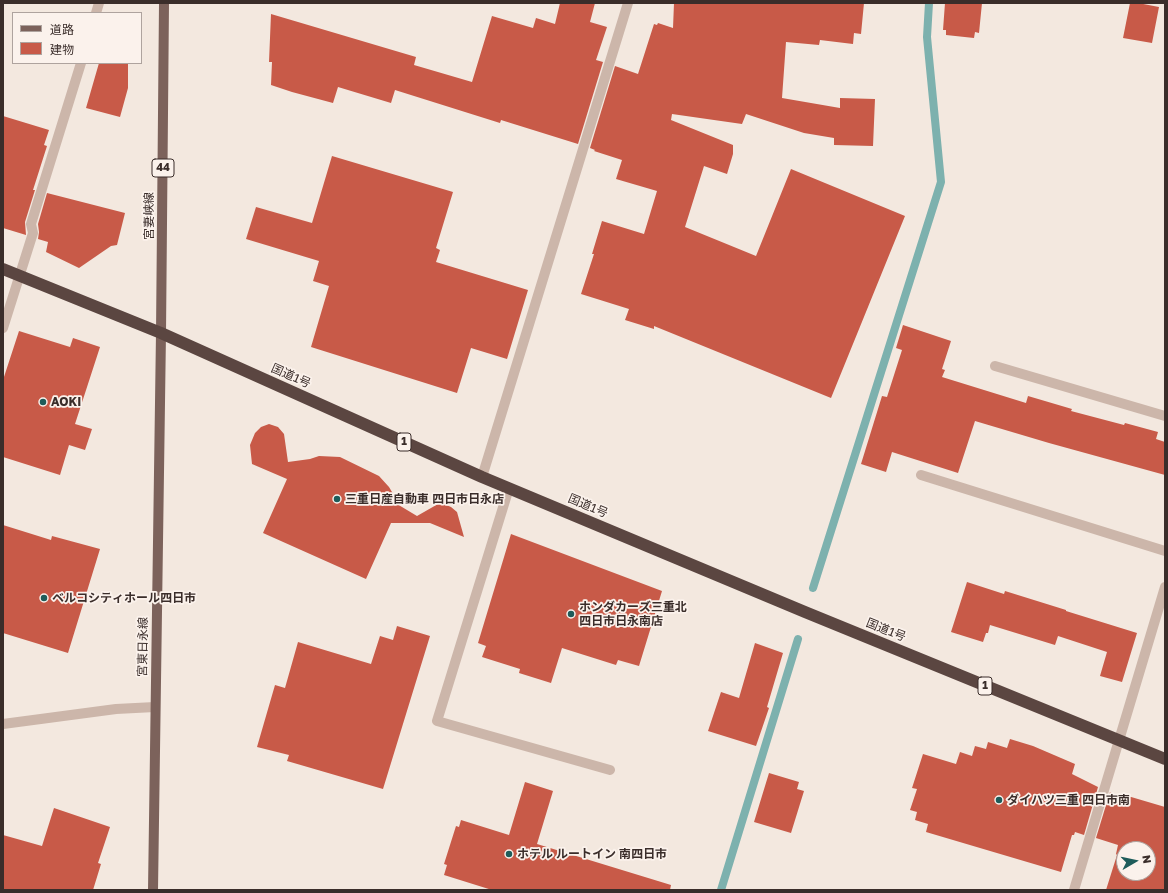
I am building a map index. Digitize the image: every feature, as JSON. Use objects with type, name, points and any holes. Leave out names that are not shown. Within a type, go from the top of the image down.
[{"type":"highway","name":"国道1号","points":[[3,269],[161,333],[508,488],[805,612],[1165,759]]},
{"type":"main road","name":"宮妻峡線","points":[[161,333],[164,3]]},
{"type":"main road","name":"宮東日永線","points":[[154,890],[155,707],[161,333]]},
{"type":"street","points":[[482,477],[628,3]]},
{"type":"street","points":[[3,328],[33,233],[31,224],[81,64]]},
{"type":"street","points":[[995,366],[1165,416]]},
{"type":"street","points":[[921,475],[1165,551]]},
{"type":"street","points":[[508,488],[437,721],[610,770]]},
{"type":"street","points":[[1074,890],[1165,587]]},
{"type":"street","points":[[3,724],[116,709],[155,707]]},
{"type":"building","points":[[560,3],[595,3],[590,22],[607,27],[596,60],[603,62],[578,144],[501,120],[500,123],[395,90],[391,103],[338,87],[333,103],[271,85],[272,62],[269,62],[271,14],[416,57],[414,65],[472,82],[492,16],[533,28],[536,18],[555,24]]},
{"type":"building","points":[[674,3],[864,3],[861,34],[854,33],[853,44],[820,40],[819,45],[786,42],[782,98],[840,108],[840,98],[875,99],[873,146],[834,145],[834,138],[804,133],[746,114],[742,124],[672,114],[671,120],[733,145],[733,154],[727,174],[704,166],[685,227],[756,256],[791,169],[905,216],[831,398],[654,326],[654,329],[625,320],[629,309],[581,294],[594,254],[592,254],[602,221],[644,234],[657,191],[616,179],[622,160],[594,151],[595,150],[590,148],[615,66],[638,74],[654,24],[657,25],[658,23],[673,28]]},
{"type":"building","points":[[945,3],[982,3],[979,33],[975,32],[974,38],[946,35],[946,30],[943,30]]},
{"type":"building","points":[[1130,3],[1159,7],[1152,43],[1123,38]]},
{"type":"building","points":[[99,64],[128,64],[128,88],[120,117],[86,108]]},
{"type":"building","points":[[3,116],[49,130],[44,145],[47,146],[33,190],[35,190],[25,222],[26,235],[3,228]]},
{"type":"building","points":[[332,156],[453,192],[436,248],[440,250],[436,262],[528,290],[507,359],[471,348],[457,393],[311,347],[329,286],[313,281],[319,261],[246,239],[256,207],[312,223]]},
{"type":"building","points":[[47,193],[125,213],[117,245],[111,246],[79,268],[46,252],[48,242],[38,239],[38,224]]},
{"type":"building","points":[[903,325],[951,341],[942,369],[945,370],[942,377],[1026,403],[1028,396],[1072,409],[1071,411],[1158,432],[1156,439],[1165,442],[1165,475],[975,421],[958,473],[892,452],[886,472],[861,464],[882,396],[887,397],[902,350],[896,348]]},
{"type":"building","name":"AOKI","points":[[19,331],[70,347],[73,338],[100,347],[75,424],[92,429],[85,450],[69,445],[60,475],[3,457],[3,380]]},
{"type":"building","name":"三重日産自動車 四日市日永店","points":[[269,424],[278,427],[284,434],[288,462],[310,459],[319,456],[340,457],[379,476],[389,487],[397,504],[417,516],[438,504],[444,504],[451,507],[457,512],[464,537],[430,523],[391,523],[366,579],[263,533],[287,479],[252,464],[250,445],[255,433],[261,427]]},
{"type":"building","name":"ベルコシティホール四日市","points":[[3,525],[51,540],[52,536],[100,549],[68,653],[3,633]]},
{"type":"building","name":"ホンダカーズ三重北 四日市日永南店","points":[[511,534],[662,591],[639,666],[618,660],[616,665],[562,648],[551,683],[519,673],[520,669],[482,657],[486,646],[478,643]]},
{"type":"building","points":[[967,582],[1004,594],[1005,591],[1137,633],[1122,682],[1100,676],[1107,652],[1058,636],[1055,645],[990,625],[983,642],[951,632]]},
{"type":"building","points":[[397,626],[430,636],[383,789],[287,761],[289,755],[257,747],[275,685],[285,688],[298,642],[371,664],[380,636],[393,640]]},
{"type":"building","points":[[755,643],[783,653],[767,707],[769,708],[756,746],[708,731],[721,692],[739,698]]},
{"type":"building","name":"ダイハツ三重 四日市南","points":[[1010,739],[1033,746],[1075,764],[1072,774],[1098,787],[1084,835],[1075,832],[1074,835],[1072,835],[1061,872],[926,832],[928,824],[915,820],[917,812],[910,810],[917,789],[912,788],[923,754],[956,764],[960,752],[972,756],[975,746],[986,749],[988,742],[1007,748]]},
{"type":"building","points":[[769,773],[799,782],[797,789],[804,791],[791,833],[754,822]]},
{"type":"building","name":"ホテル ルートイン 南四日市","points":[[525,782],[553,791],[537,844],[671,885],[670,890],[492,890],[444,875],[447,865],[444,864],[456,826],[459,827],[461,820],[509,835]]},
{"type":"building","points":[[1110,792],[1120,797],[1121,794],[1165,807],[1165,890],[1106,890],[1116,858],[1116,881],[1156,881],[1156,841],[1116,841],[1116,844],[1096,838]]},
{"type":"building","points":[[54,808],[110,827],[98,863],[101,864],[93,890],[3,890],[3,835],[42,846]]},
{"type":"waterway","points":[[813,588],[941,182],[927,37],[929,3]]},
{"type":"waterway","points":[[721,890],[798,639]]},
{"type":"place","name":"AOKI","points":[[43,402]]},
{"type":"place","name":"三重日産自動車 四日市日永店","points":[[337,499]]},
{"type":"place","name":"ベルコシティホール四日市","points":[[44,598]]},
{"type":"place","name":"ホンダカーズ三重北 四日市日永南店","points":[[571,614]]},
{"type":"place","name":"ダイハツ三重 四日市南","points":[[999,800]]},
{"type":"place","name":"ホテル ルートイン 南四日市","points":[[509,854]]}]
